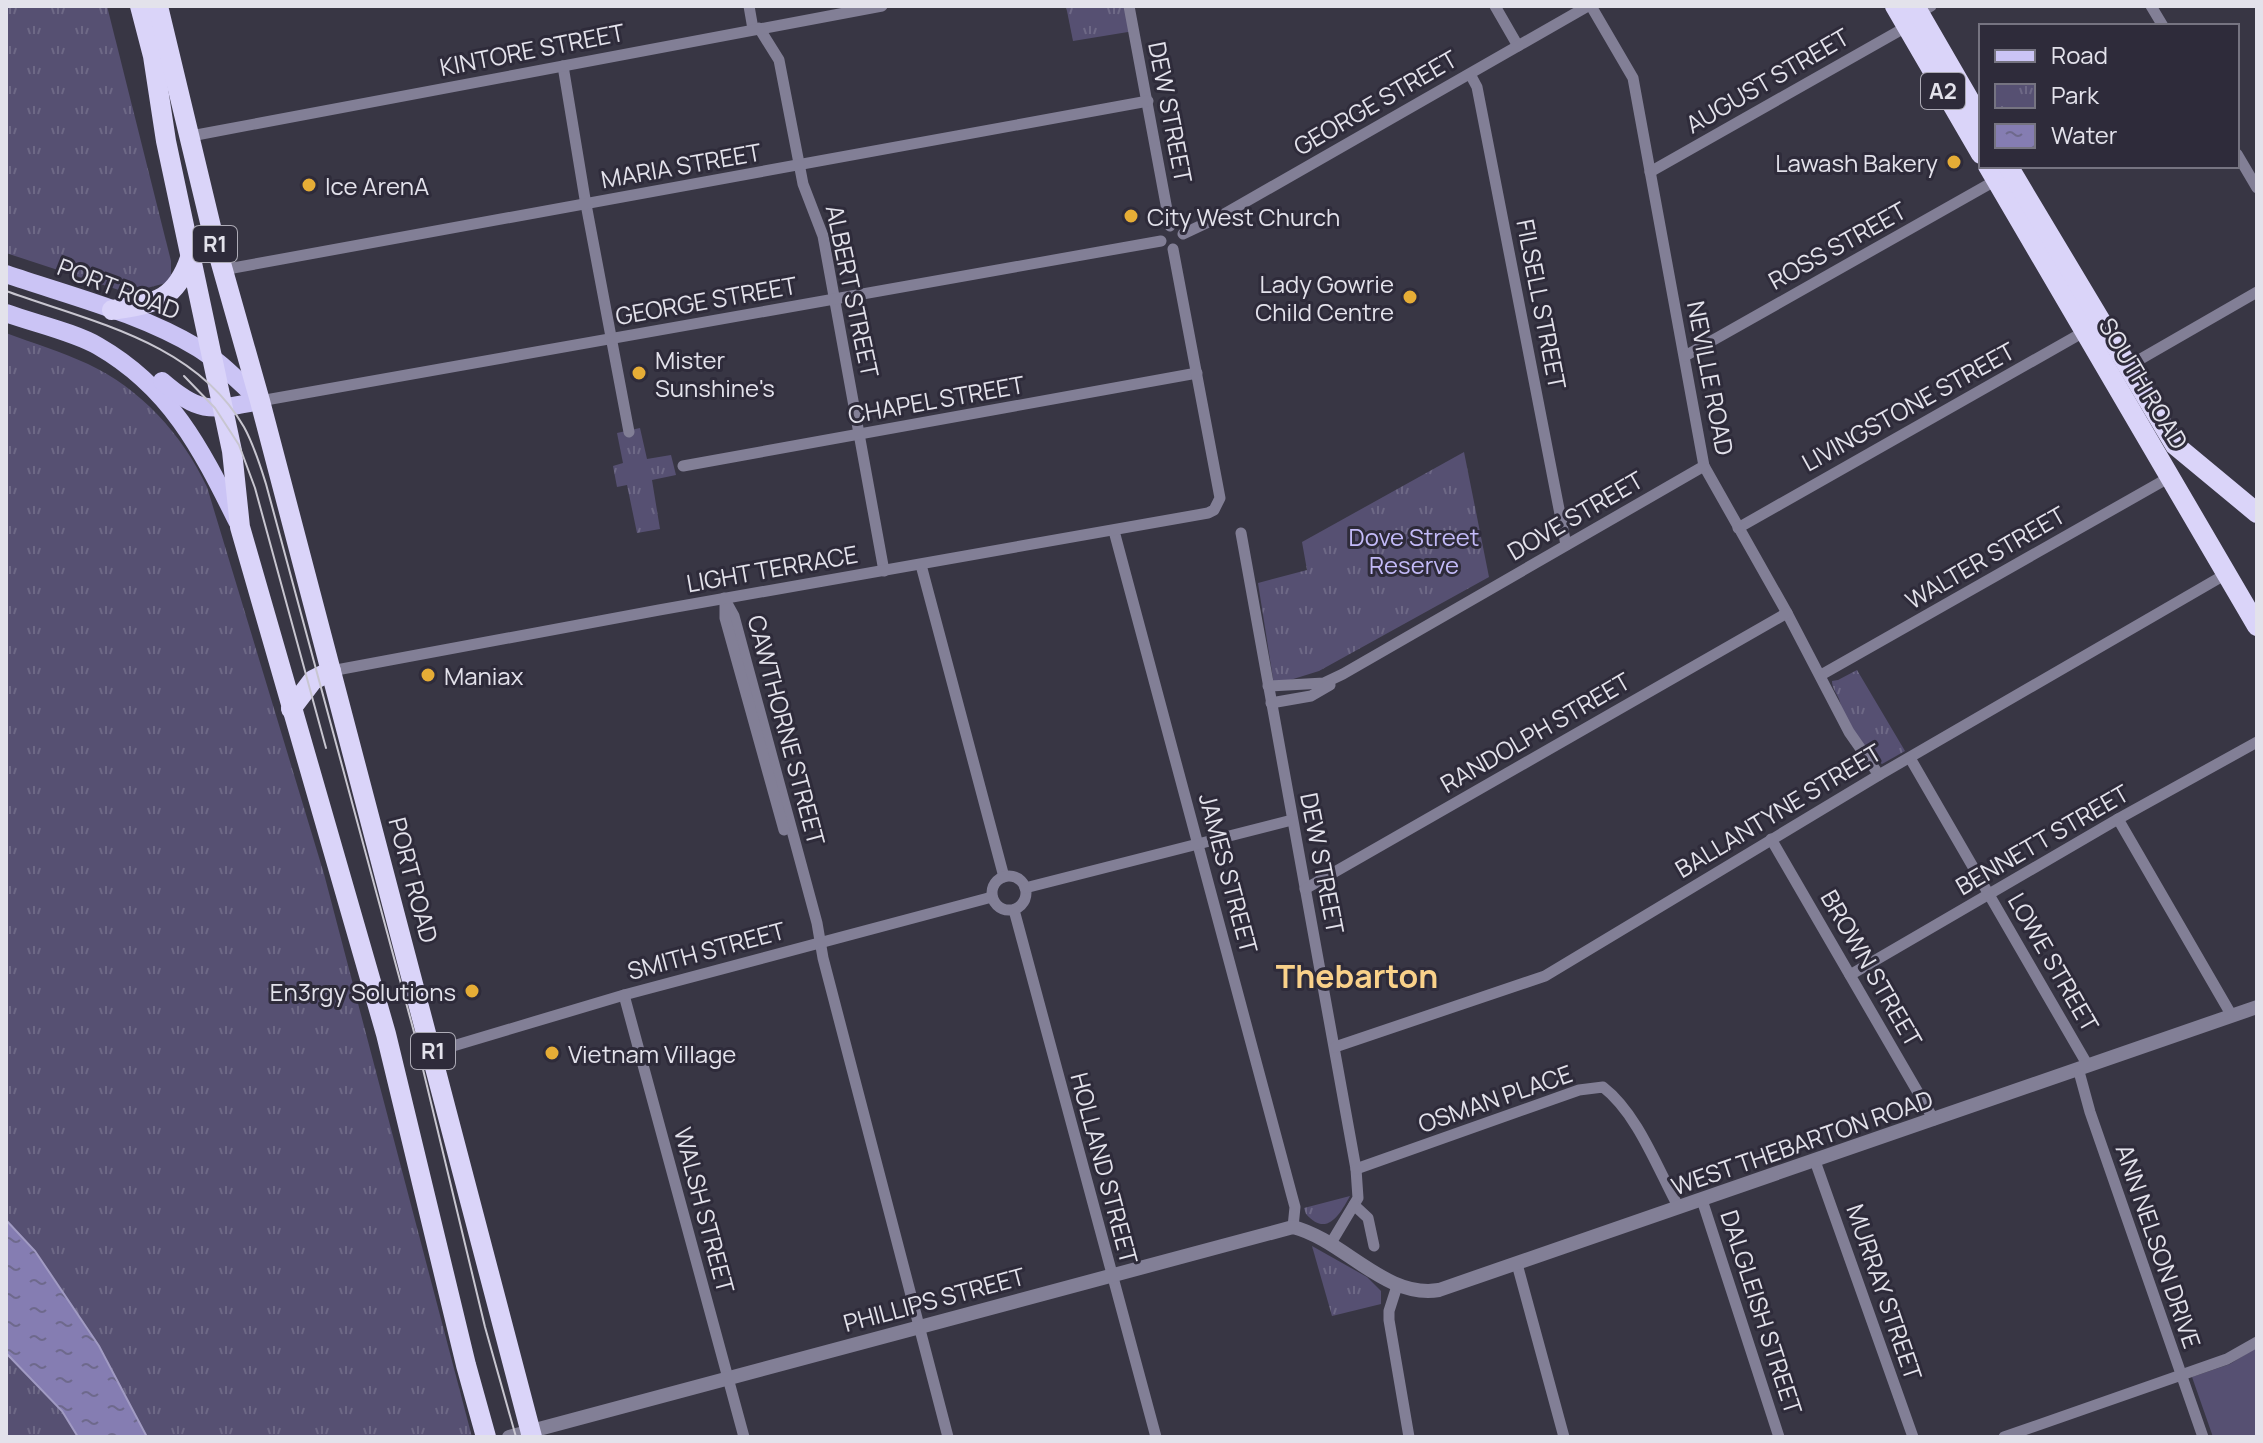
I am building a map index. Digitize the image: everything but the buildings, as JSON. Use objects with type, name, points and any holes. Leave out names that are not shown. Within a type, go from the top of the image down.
[{"type":"highway","name":"A2","points":[[1895,6],[1918,13],[1979,117]]},
{"type":"highway","name":"R1","points":[[152,7],[191,136],[222,270],[260,401]]},
{"type":"highway","name":"R1","points":[[152,7],[153,56],[166,141],[232,451],[240,527],[386,1034],[486,1437]]},
{"type":"highway","name":"A2","points":[[1918,13],[1979,150]]},
{"type":"highway","points":[[166,141],[191,136]]},
{"type":"highway","name":"SOUTH ROAD","points":[[2001,171],[2120,372],[2175,445],[2257,513]]},
{"type":"highway","points":[[112,310],[152,303],[168,296],[179,283],[190,258]]},
{"type":"highway","name":"SOUTH ROAD","points":[[2120,372],[2170,477],[2257,626]]},
{"type":"highway","name":"PORT ROAD","points":[[260,401],[532,1434]]},
{"type":"highway","points":[[291,709],[313,680],[331,671]]},
{"type":"main road","name":"PORT ROAD","points":[[6,274],[112,310],[184,341],[211,357],[260,401]]},
{"type":"main road","points":[[6,313],[127,354],[193,405],[222,408],[260,401]]},
{"type":"main road","points":[[97,345],[153,387],[170,405],[199,446],[240,527]]},
{"type":"street","points":[[749,6],[756,28]]},
{"type":"street","name":"KINTORE STREET","points":[[191,136],[882,6]]},
{"type":"street","name":"DEW STREET","points":[[1129,6],[1170,226]]},
{"type":"street","points":[[1495,6],[1518,46]]},
{"type":"street","name":"GEORGE STREET","points":[[1183,234],[1219,217],[1589,6]]},
{"type":"street","name":"NEVILLE ROAD","points":[[1589,6],[1633,78],[1704,466],[1821,675],[1849,732],[1879,775]]},
{"type":"street","points":[[2151,6],[2162,24]]},
{"type":"street","name":"AUGUST STREET","points":[[1650,172],[1918,13]]},
{"type":"street","name":"ALBERT STREET","points":[[756,28],[779,60],[803,184],[823,236],[884,571]]},
{"type":"street","points":[[563,66],[629,432]]},
{"type":"street","name":"FILSELL STREET","points":[[1470,74],[1477,87],[1566,545]]},
{"type":"street","name":"MARIA STREET","points":[[222,270],[1148,101]]},
{"type":"street","points":[[2239,157],[2257,188]]},
{"type":"street","name":"ROSS STREET","points":[[1685,356],[2001,171]]},
{"type":"street","points":[[1170,226],[1180,228],[1183,234],[1182,244],[1173,249],[1161,241],[1161,233],[1170,226]]},
{"type":"street","name":"GEORGE STREET","points":[[260,401],[1161,241]]},
{"type":"street","points":[[1173,249],[1197,373]]},
{"type":"street","points":[[2120,372],[2257,292]]},
{"type":"street","name":"LIVINGSTONE STREET","points":[[1738,528],[2092,328]]},
{"type":"street","name":"CHAPEL STREET","points":[[683,466],[1197,373]]},
{"type":"street","name":"LIGHT TERRACE","points":[[331,671],[1208,513],[1218,505],[1220,498],[1197,373]]},
{"type":"street","name":"DOVE STREET","points":[[1268,686],[1324,683],[1343,674],[1704,466]]},
{"type":"street","name":"WALTER STREET","points":[[1821,675],[2170,477]]},
{"type":"street","name":"JAMES STREET","points":[[1114,531],[1295,1207],[1293,1227]]},
{"type":"street","name":"DEW STREET","points":[[1241,533],[1356,1169],[1358,1198],[1331,1243]]},
{"type":"street","points":[[921,565],[1004,877]]},
{"type":"street","name":"BALLANTYNE STREET","points":[[1335,1047],[1545,976],[1879,775],[2226,574]]},
{"type":"street","name":"CAWTHORNE STREET","points":[[724,598],[734,616],[817,923],[819,943],[948,1437]]},
{"type":"street","name":"RANDOLPH STREET","points":[[1305,889],[1787,613]]},
{"type":"street","name":"DOVE STREET","points":[[1271,703],[1311,696],[1343,674]]},
{"type":"street","name":"BENNETT STREET","points":[[1850,975],[2257,742]]},
{"type":"street","name":"LOWE STREET","points":[[1910,758],[2082,1066]]},
{"type":"street","points":[[2118,819],[2232,1016]]},
{"type":"street","points":[[1025,888],[1292,820]]},
{"type":"street","name":"BROWN STREET","points":[[1771,839],[1934,1120]]},
{"type":"street","points":[[1004,877],[1021,881],[1025,888],[1026,897],[1022,905],[1014,910],[1005,910],[992,897],[993,889],[1004,877]]},
{"type":"street","name":"SMITH STREET","points":[[433,1052],[624,995],[992,897]]},
{"type":"street","name":"HOLLAND STREET","points":[[1014,910],[1156,1437]]},
{"type":"street","name":"WALSH STREET","points":[[624,995],[744,1437]]},
{"type":"street","name":"WEST THEBARTON ROAD","points":[[1331,1243],[1397,1286],[1425,1293],[1439,1290],[2257,1007]]},
{"type":"street","name":"ANN NELSON DRIVE","points":[[2082,1066],[2090,1112],[2203,1437]]},
{"type":"street","name":"OSMAN PLACE","points":[[1356,1169],[1579,1090],[1603,1087],[1618,1099],[1679,1208]]},
{"type":"street","name":"MURRAY STREET","points":[[1815,1161],[1913,1437]]},
{"type":"street","name":"DALGLEISH STREET","points":[[1702,1200],[1779,1437]]},
{"type":"street","points":[[1354,1205],[1368,1218],[1374,1246]]},
{"type":"street","points":[[1293,1227],[1331,1243]]},
{"type":"street","name":"PHILLIPS STREET","points":[[509,1437],[532,1434],[728,1377],[1293,1227]]},
{"type":"street","points":[[1517,1264],[1564,1437]]},
{"type":"street","points":[[1397,1286],[1389,1320],[1409,1437]]},
{"type":"street","points":[[2004,1437],[2227,1359],[2257,1342]]},
{"type":"green space","points":[[6,6],[107,6],[171,261],[171,275],[166,283],[128,293],[6,253]]},
{"type":"green space","points":[[1066,6],[1129,6],[1134,31],[1073,41]]},
{"type":"green space","points":[[6,333],[88,364],[125,386],[172,431],[207,487],[324,874],[472,1437],[6,1437]]},
{"type":"green space","points":[[640,428],[647,459],[671,455],[676,475],[652,480],[660,529],[637,533],[627,485],[617,487],[613,466],[623,463],[617,433]]},
{"type":"green space","name":"Dove Street Reserve","points":[[1464,452],[1489,577],[1319,671],[1274,685],[1258,583],[1307,570],[1302,542]]},
{"type":"green space","points":[[1857,670],[1905,751],[1882,764],[1855,735],[1833,686],[1832,681]]},
{"type":"green space","points":[[1350,1196],[1337,1216],[1327,1224],[1314,1221],[1304,1208]]},
{"type":"green space","points":[[1312,1246],[1367,1277],[1381,1291],[1381,1304],[1332,1316]]},
{"type":"green space","points":[[2257,1347],[2257,1437],[2213,1437],[2192,1377],[2230,1364]]},
{"type":"water","points":[[6,1220],[35,1251],[99,1346],[147,1437],[78,1437],[62,1411],[6,1353]]},
{"type":"tram line","points":[[6,291],[106,325],[170,355],[198,374],[223,398],[251,441],[266,484],[414,1032],[485,1327],[516,1437]]},
{"type":"tram line","points":[[184,376],[215,408],[239,445],[255,488],[326,748]]},
{"type":"place","name":"Lawash Bakery","points":[[1954,162]]},
{"type":"place","name":"Ice ArenA","points":[[309,185]]},
{"type":"place","name":"City West Church","points":[[1131,216]]},
{"type":"place","name":"Lady Gowrie Child Centre","points":[[1410,297]]},
{"type":"place","name":"Mister Sunshine's","points":[[639,373]]},
{"type":"place","name":"Maniax","points":[[428,675]]},
{"type":"place","name":"En3rgy Solutions","points":[[472,991]]},
{"type":"place","name":"Vietnam Village","points":[[552,1053]]},
{"type":"district","name":"Thebarton","points":[[1357,976]]}]
